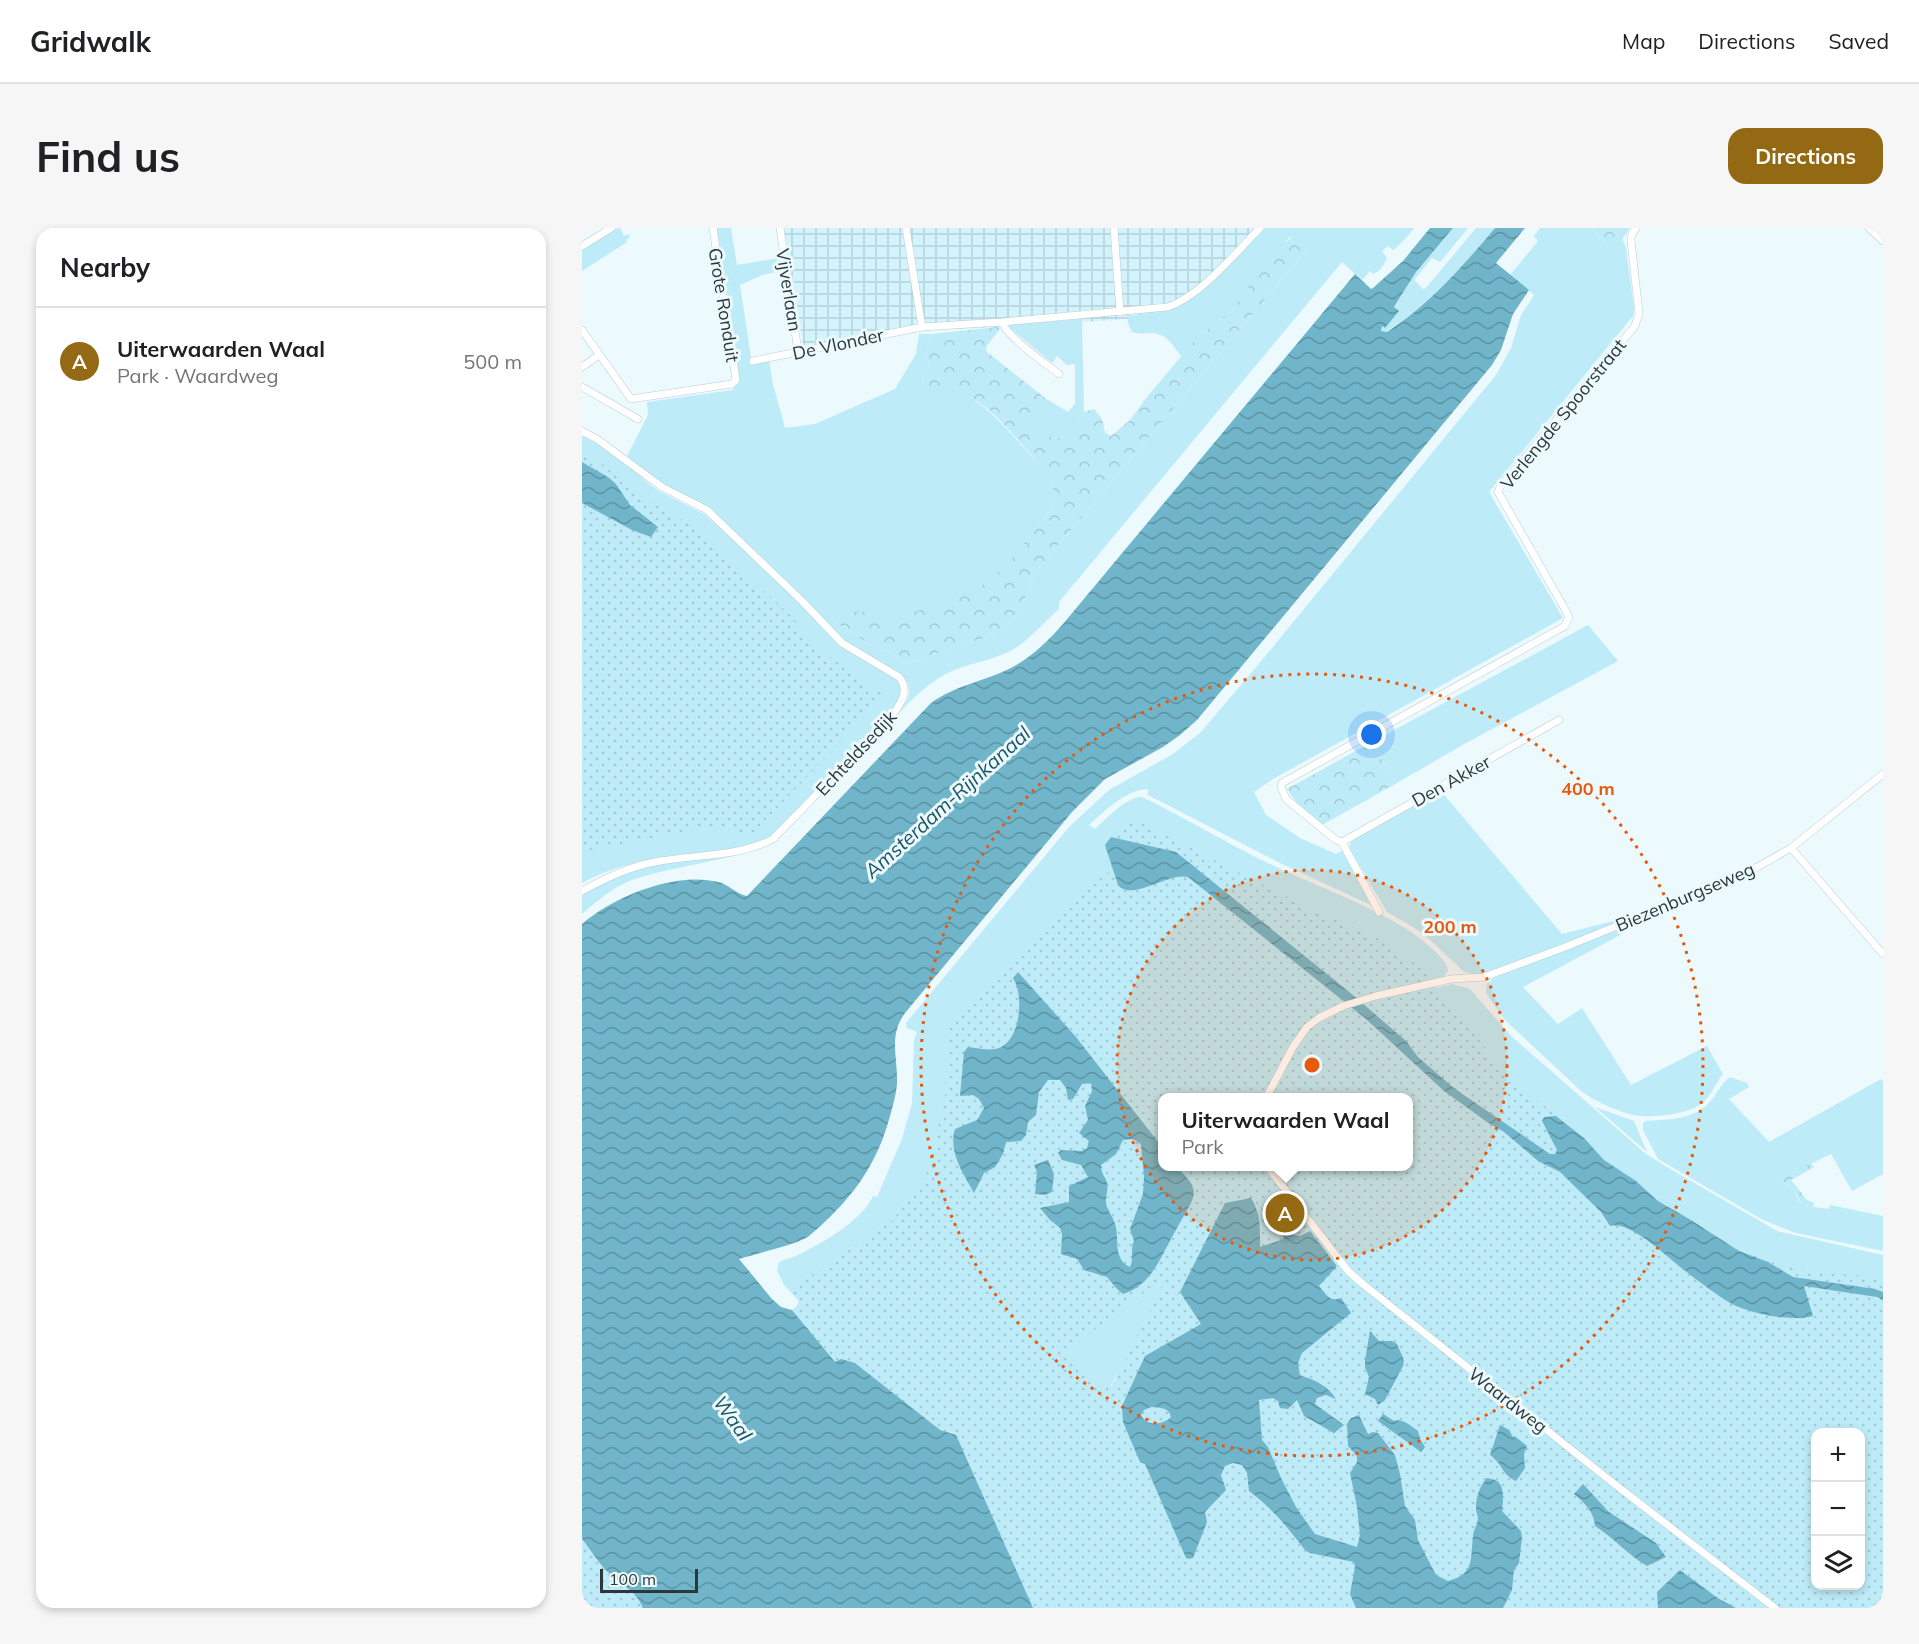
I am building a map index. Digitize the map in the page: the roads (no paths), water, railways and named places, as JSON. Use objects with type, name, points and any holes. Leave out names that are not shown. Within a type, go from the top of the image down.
[{"type":"street","points":[[582,246],[611,228]]},
{"type":"street","name":"Grote Ronduit","points":[[599,355],[631,399],[732,384],[736,380],[713,228]]},
{"type":"street","name":"Vijverlaan","points":[[780,228],[798,351]]},
{"type":"street","points":[[906,228],[922,327]]},
{"type":"street","points":[[1114,228],[1120,312]]},
{"type":"street","name":"De Vlonder","points":[[753,361],[922,327],[1159,309],[1182,301],[1201,287],[1260,228]]},
{"type":"street","name":"Verlengde Spoorstraat","points":[[1342,842],[1336,840],[1286,799],[1281,788],[1285,780],[1565,626],[1569,617],[1566,611],[1498,492],[1635,326],[1639,313],[1631,236],[1636,228]]},
{"type":"street","points":[[1869,228],[1883,241]]},
{"type":"street","points":[[1002,322],[1002,326],[1012,337],[1059,374]]},
{"type":"street","points":[[582,330],[599,355],[582,367]]},
{"type":"street","points":[[582,387],[638,419]]},
{"type":"street","name":"Echteldsedijk","points":[[582,431],[602,442],[662,487],[707,510],[802,601],[836,637],[899,677],[904,682],[905,689],[902,702],[889,720],[773,839],[748,850],[655,862],[635,867],[615,873],[582,891]]},
{"type":"street","name":"Den Akker","points":[[1342,842],[1559,720]]},
{"type":"street","name":"Biezenburgseweg","points":[[1269,1093],[1293,1047],[1307,1027],[1319,1018],[1343,1006],[1365,999],[1451,979],[1484,977],[1565,947],[1745,874],[1791,848],[1883,774]]},
{"type":"street","points":[[1342,842],[1379,912]]},
{"type":"street","points":[[1791,848],[1883,954]]},
{"type":"street","name":"Waardweg","points":[[1270,1171],[1348,1271],[1364,1285],[1644,1508],[1775,1608]]},
{"type":"water","points":[[1430,228],[1453,228],[1416,272],[1394,307],[1399,311],[1385,328],[1382,326],[1381,331],[1387,332],[1431,297],[1458,271],[1495,228],[1525,228],[1496,263],[1529,290],[1513,314],[1501,350],[1492,365],[1197,720],[1163,747],[1105,779],[1072,812],[905,1013],[895,1038],[897,1084],[890,1116],[869,1168],[849,1196],[824,1223],[804,1239],[739,1259],[772,1299],[781,1307],[792,1310],[835,1362],[841,1359],[855,1363],[940,1430],[956,1435],[1033,1608],[643,1608],[633,1593],[609,1573],[582,1539],[582,924],[610,904],[664,883],[683,880],[718,882],[747,896],[931,703],[950,692],[1009,669],[1032,655],[1045,643],[1355,274],[1371,289],[1373,288],[1403,261]]},
{"type":"water","points":[[582,462],[608,477],[616,484],[630,505],[658,527],[651,537],[632,530],[582,503]]},
{"type":"water","points":[[1111,837],[1176,852],[1353,995],[1406,1041],[1418,1057],[1455,1089],[1550,1154],[1555,1154],[1557,1150],[1542,1121],[1544,1117],[1556,1116],[1584,1138],[1604,1160],[1636,1181],[1658,1201],[1739,1251],[1768,1262],[1793,1277],[1875,1289],[1883,1292],[1883,1300],[1877,1297],[1804,1286],[1813,1316],[1794,1318],[1772,1316],[1732,1304],[1637,1234],[1618,1225],[1610,1226],[1601,1212],[1560,1172],[1538,1161],[1504,1132],[1444,1091],[1366,1019],[1188,877],[1170,879],[1141,889],[1124,889],[1118,885],[1105,845]]},
{"type":"water","points":[[1018,972],[1076,1037],[1158,1142],[1158,1171],[1180,1171],[1193,1188],[1191,1203],[1153,1271],[1140,1285],[1123,1294],[1107,1277],[1084,1270],[1077,1259],[1061,1254],[1060,1228],[1040,1208],[1069,1202],[1069,1186],[1088,1177],[1081,1165],[1062,1160],[1058,1153],[1061,1150],[1082,1151],[1087,1148],[1089,1141],[1079,1133],[1088,1120],[1085,1106],[1092,1091],[1091,1083],[1082,1084],[1073,1099],[1068,1100],[1066,1088],[1060,1080],[1048,1080],[1039,1092],[1036,1115],[1028,1122],[1026,1135],[1021,1141],[1006,1142],[1003,1154],[995,1167],[984,1173],[974,1193],[955,1154],[953,1138],[955,1129],[977,1120],[984,1108],[979,1099],[973,1095],[960,1096],[964,1052],[968,1047],[993,1049],[1008,1042],[1019,1015],[1019,995],[1013,978]],"holes":[[[1133,1139],[1141,1144],[1143,1194],[1130,1229],[1134,1241],[1130,1267],[1124,1263],[1119,1254],[1115,1224],[1106,1205],[1107,1185],[1101,1165],[1116,1154],[1123,1140]]]},
{"type":"water","points":[[1048,1160],[1054,1174],[1052,1192],[1045,1195],[1035,1194],[1037,1172],[1034,1165]]},
{"type":"water","points":[[1251,1198],[1258,1216],[1260,1247],[1284,1239],[1282,1234],[1284,1233],[1300,1236],[1310,1231],[1337,1266],[1319,1286],[1331,1299],[1341,1298],[1351,1313],[1302,1353],[1298,1363],[1300,1375],[1325,1387],[1336,1399],[1326,1395],[1317,1398],[1315,1404],[1344,1425],[1334,1433],[1304,1416],[1297,1400],[1288,1409],[1280,1408],[1278,1401],[1273,1398],[1259,1400],[1262,1440],[1268,1447],[1296,1507],[1315,1534],[1357,1547],[1360,1535],[1350,1473],[1357,1462],[1357,1456],[1348,1446],[1347,1424],[1351,1418],[1359,1415],[1368,1434],[1378,1433],[1395,1455],[1405,1506],[1415,1520],[1418,1540],[1436,1575],[1448,1581],[1463,1574],[1470,1565],[1473,1535],[1478,1519],[1476,1509],[1478,1492],[1487,1478],[1496,1480],[1500,1483],[1502,1491],[1502,1511],[1521,1531],[1522,1538],[1519,1563],[1514,1570],[1512,1590],[1503,1608],[1356,1608],[1350,1594],[1354,1562],[1305,1550],[1272,1511],[1249,1491],[1247,1473],[1242,1465],[1233,1463],[1225,1466],[1221,1475],[1226,1490],[1205,1512],[1207,1522],[1193,1558],[1186,1558],[1145,1464],[1140,1462],[1123,1422],[1122,1406],[1145,1356],[1201,1324],[1180,1292],[1225,1203]],"holes":[[[1151,1407],[1166,1410],[1171,1417],[1159,1423],[1147,1422],[1141,1415],[1144,1410]]]},
{"type":"water","points":[[1370,1331],[1379,1341],[1392,1341],[1397,1344],[1404,1360],[1385,1400],[1378,1405],[1375,1399],[1365,1394],[1369,1377],[1365,1360]]},
{"type":"water","points":[[1383,1414],[1394,1421],[1406,1423],[1418,1431],[1425,1447],[1421,1452],[1378,1421]]},
{"type":"water","points":[[1500,1425],[1527,1446],[1524,1454],[1525,1468],[1516,1481],[1507,1475],[1490,1455]]},
{"type":"water","points":[[1583,1484],[1609,1512],[1656,1543],[1666,1557],[1647,1566],[1595,1526],[1588,1508],[1574,1494]]},
{"type":"water","points":[[1680,1570],[1719,1599],[1736,1608],[1658,1608],[1657,1592]]},
{"type":"place","name":"Uiterwaarden Waal","points":[[1285,1213]]},
{"type":"water label","name":"Amsterdam-Rijnkanaal","points":[[947,802]]},
{"type":"water label","name":"Waal","points":[[733,1418]]}]
